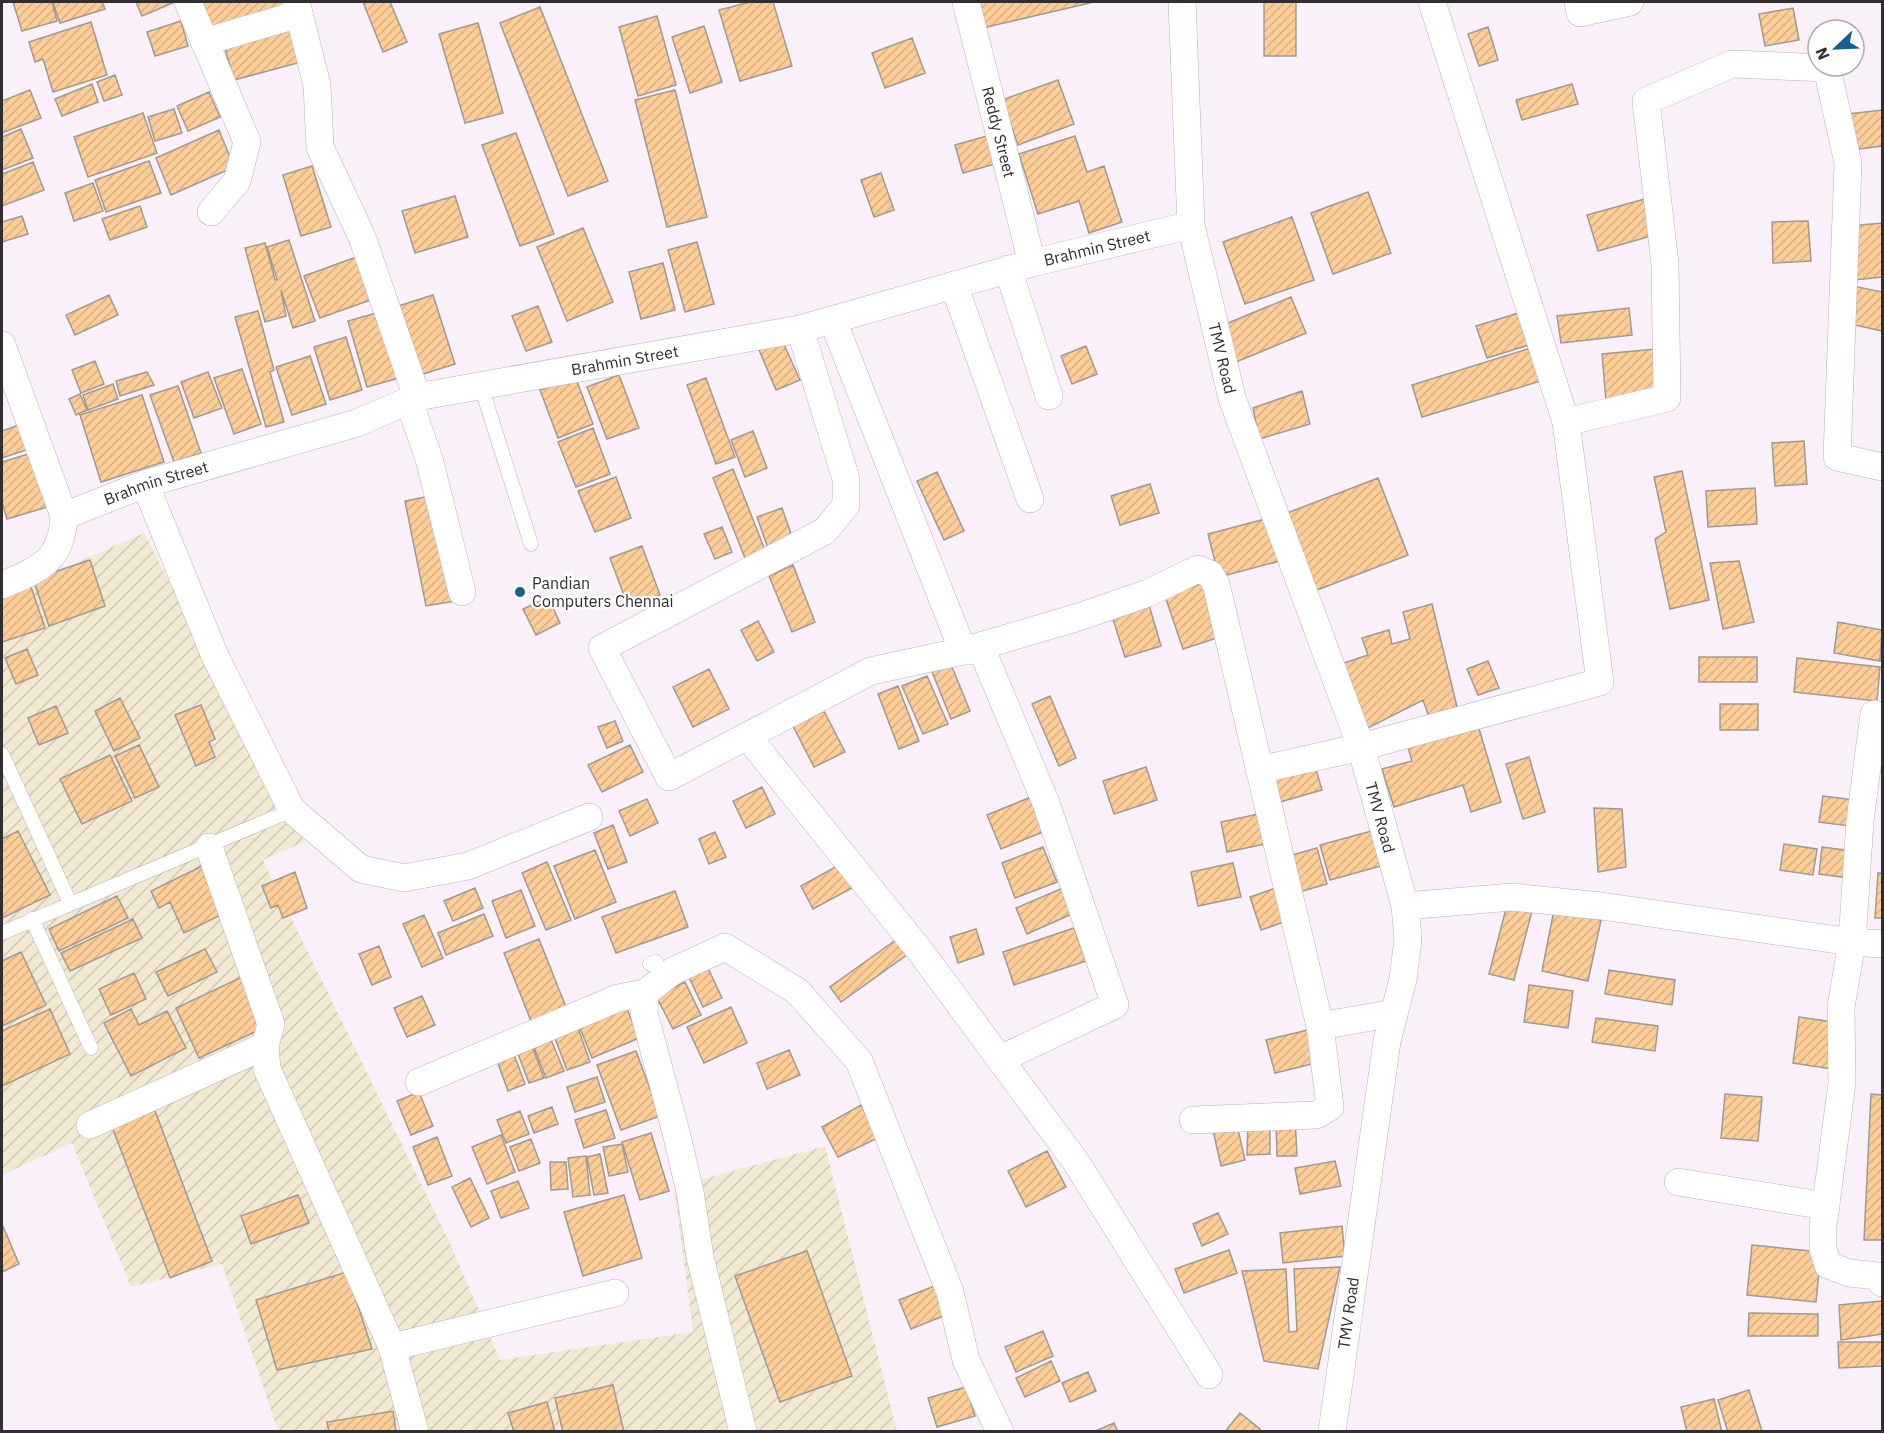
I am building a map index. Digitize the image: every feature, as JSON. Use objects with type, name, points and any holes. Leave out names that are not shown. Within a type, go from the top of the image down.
[{"type":"street","points":[[188,2],[247,142],[237,181],[211,212]]},
{"type":"street","name":"Reddy Street","points":[[966,2],[1049,396]]},
{"type":"street","name":"TMV Road","points":[[1182,2],[1191,225],[1232,398],[1361,747],[1405,906],[1408,939],[1403,979],[1394,1013],[1374,1129],[1332,1431]]},
{"type":"street","points":[[1259,770],[1361,747],[1600,682],[1566,422],[1432,2]]},
{"type":"street","points":[[1578,2],[1580,14],[1630,2]]},
{"type":"street","points":[[204,42],[297,8],[317,85],[320,147],[362,237],[413,399],[462,592]]},
{"type":"street","points":[[1566,422],[1667,398],[1665,264],[1646,101],[1732,64],[1827,68],[1848,163],[1837,457],[1882,467]]},
{"type":"street","name":"Brahmin Street","points":[[64,516],[145,484],[357,423],[413,399],[800,329],[1020,266],[1191,225]]},
{"type":"street","points":[[954,285],[1030,499]]},
{"type":"street","points":[[833,321],[963,651]]},
{"type":"street","points":[[800,329],[846,479],[846,505],[825,531],[602,648],[669,777],[871,671],[963,651],[1080,617],[1148,592],[1198,569],[1204,570],[1216,584],[1320,1026],[1330,1107],[1324,1113],[1193,1120]]},
{"type":"street","points":[[2,345],[64,516],[63,539],[45,564],[2,585]]},
{"type":"street","points":[[145,484],[215,656],[292,810],[361,869],[405,878],[468,866],[589,817]]},
{"type":"street","points":[[963,651],[982,650],[1046,803],[1115,1005],[1000,1059]]},
{"type":"street","points":[[1874,714],[1860,821],[1852,942],[1841,1007],[1842,1083],[1822,1249],[1828,1265],[1849,1274],[1878,1276],[1882,1283]]},
{"type":"street","points":[[748,737],[920,951],[1076,1162],[1209,1375]]},
{"type":"street","points":[[209,847],[271,1024],[265,1046],[267,1069],[392,1347],[415,1431]]},
{"type":"street","points":[[1405,906],[1512,897],[1601,906],[1852,942],[1882,944]]},
{"type":"street","points":[[419,1082],[618,998],[656,971],[725,947],[797,991],[859,1061],[950,1292],[966,1360],[1000,1431]]},
{"type":"street","points":[[656,971],[644,1013],[679,1147],[700,1257],[743,1431]]},
{"type":"street","points":[[1320,1026],[1394,1013]]},
{"type":"street","points":[[90,1125],[265,1046]]},
{"type":"street","points":[[1678,1182],[1826,1206]]},
{"type":"street","points":[[392,1347],[615,1293]]},
{"type":"lane","points":[[481,386],[531,544]]},
{"type":"lane","points":[[2,754],[70,903]]},
{"type":"lane","points":[[2,933],[292,810]]},
{"type":"lane","points":[[32,919],[91,1048]]},
{"type":"shaded area","points":[[144,533],[304,842],[263,860],[449,1241],[500,1360],[693,1332],[674,1187],[825,1146],[897,1431],[278,1431],[222,1264],[131,1287],[72,1143],[2,1175],[2,595]]},
{"type":"building","points":[[13,2],[52,2],[57,21],[22,31]]},
{"type":"building","points":[[102,2],[105,9],[60,23],[53,3]]},
{"type":"building","points":[[136,2],[175,2],[142,16]]},
{"type":"building","points":[[203,2],[285,2],[286,5],[211,28]]},
{"type":"building","points":[[363,2],[390,2],[407,42],[383,52]]},
{"type":"building","points":[[750,2],[773,2],[792,66],[740,81],[719,10]]},
{"type":"building","points":[[971,2],[1094,2],[978,29]]},
{"type":"building","points":[[1264,2],[1296,2],[1296,56],[1264,56]]},
{"type":"building","points":[[540,7],[608,181],[568,196],[500,23]]},
{"type":"building","points":[[1793,8],[1799,40],[1765,46],[1759,14]]},
{"type":"building","points":[[657,16],[676,85],[638,96],[619,27]]},
{"type":"building","points":[[181,21],[188,46],[155,56],[147,32]]},
{"type":"building","points":[[91,22],[107,75],[53,92],[43,59],[35,62],[29,42]]},
{"type":"building","points":[[294,23],[305,61],[234,80],[223,42]]},
{"type":"building","points":[[478,23],[503,113],[465,123],[439,34]]},
{"type":"building","points":[[704,26],[722,82],[690,93],[672,37]]},
{"type":"building","points":[[1488,27],[1498,60],[1479,66],[1468,34]]},
{"type":"building","points":[[912,38],[925,73],[885,88],[872,53]]},
{"type":"building","points":[[115,75],[122,95],[104,101],[97,82]]},
{"type":"building","points":[[1058,80],[1074,124],[1018,145],[1002,100]]},
{"type":"building","points":[[92,84],[98,102],[62,116],[55,99]]},
{"type":"building","points":[[1572,84],[1578,104],[1522,120],[1516,100]]},
{"type":"building","points":[[30,90],[41,118],[2,133],[2,101]]},
{"type":"building","points":[[675,90],[707,217],[667,227],[635,100]]},
{"type":"building","points":[[209,92],[220,117],[188,131],[177,106]]},
{"type":"building","points":[[174,109],[182,133],[155,141],[148,117]]},
{"type":"building","points":[[1882,110],[1882,146],[1852,150],[1848,114]]},
{"type":"building","points":[[143,113],[157,153],[88,177],[74,137]]},
{"type":"building","points":[[21,129],[33,158],[2,170],[2,137]]},
{"type":"building","points":[[219,130],[234,167],[171,195],[156,158]]},
{"type":"building","points":[[516,133],[554,234],[520,246],[482,145]]},
{"type":"building","points":[[994,134],[1002,162],[963,173],[955,145]]},
{"type":"building","points":[[1075,136],[1087,172],[1104,166],[1122,222],[1089,233],[1079,201],[1038,214],[1019,154]]},
{"type":"building","points":[[149,161],[161,193],[106,212],[95,180]]},
{"type":"building","points":[[33,162],[44,190],[2,206],[2,174]]},
{"type":"building","points":[[312,166],[331,227],[301,236],[283,175]]},
{"type":"building","points":[[881,173],[894,210],[874,217],[861,180]]},
{"type":"building","points":[[93,183],[103,211],[74,221],[65,193]]},
{"type":"building","points":[[1368,192],[1391,253],[1333,274],[1311,213]]},
{"type":"building","points":[[455,196],[468,237],[415,253],[402,211]]},
{"type":"building","points":[[1645,199],[1655,235],[1598,251],[1587,215]]},
{"type":"building","points":[[140,206],[147,227],[110,240],[102,219]]},
{"type":"building","points":[[22,216],[28,234],[2,242],[2,222]]},
{"type":"building","points":[[1292,217],[1314,280],[1245,304],[1223,242]]},
{"type":"building","points":[[1808,221],[1811,261],[1773,263],[1772,222]]},
{"type":"building","points":[[1882,223],[1882,277],[1855,280],[1850,226]]},
{"type":"building","points":[[583,228],[613,302],[567,321],[537,247]]},
{"type":"building","points":[[289,240],[315,321],[293,328],[281,290],[286,316],[265,322],[245,248],[265,243],[275,280],[277,279],[267,247]]},
{"type":"building","points":[[697,242],[714,304],[685,312],[668,250]]},
{"type":"building","points":[[362,255],[376,298],[320,318],[304,276]]},
{"type":"building","points":[[663,263],[675,310],[641,319],[629,272]]},
{"type":"building","points":[[1853,286],[1882,292],[1882,331],[1846,323]]},
{"type":"building","points":[[109,295],[118,315],[75,335],[66,315]]},
{"type":"building","points":[[433,295],[455,364],[417,376],[395,307]]},
{"type":"building","points":[[1291,297],[1306,333],[1236,362],[1221,326]]},
{"type":"building","points":[[538,306],[552,342],[526,351],[512,316]]},
{"type":"building","points":[[1629,308],[1632,335],[1561,343],[1557,316]]},
{"type":"building","points":[[258,311],[274,370],[270,372],[284,422],[266,427],[235,317]]},
{"type":"building","points":[[380,312],[399,378],[367,387],[348,321]]},
{"type":"building","points":[[1522,312],[1532,344],[1487,358],[1476,326]]},
{"type":"building","points":[[346,337],[362,390],[330,400],[314,347]]},
{"type":"building","points":[[782,340],[800,380],[776,390],[759,350]]},
{"type":"building","points":[[1086,346],[1097,374],[1072,384],[1061,356]]},
{"type":"building","points":[[1534,347],[1544,380],[1422,417],[1412,385]]},
{"type":"building","points":[[1656,349],[1661,397],[1606,401],[1602,354]]},
{"type":"building","points":[[310,356],[326,404],[292,415],[276,367]]},
{"type":"building","points":[[95,361],[104,384],[81,393],[72,370]]},
{"type":"building","points":[[242,369],[261,424],[234,434],[214,378]]},
{"type":"building","points":[[147,372],[154,385],[120,396],[116,381]]},
{"type":"building","points":[[208,372],[222,408],[194,418],[181,382]]},
{"type":"building","points":[[619,375],[639,428],[607,439],[587,387]]},
{"type":"building","points":[[575,376],[593,424],[558,438],[540,390]]},
{"type":"building","points":[[706,378],[735,457],[716,464],[687,385]]},
{"type":"building","points":[[113,384],[118,399],[88,410],[83,395]]},
{"type":"building","points":[[178,386],[201,453],[174,462],[150,395]]},
{"type":"building","points":[[1302,391],[1310,424],[1259,439],[1253,408]]},
{"type":"building","points":[[80,394],[87,410],[76,415],[69,399]]},
{"type":"building","points":[[142,395],[164,462],[101,482],[80,415]]},
{"type":"building","points":[[38,418],[47,443],[2,458],[2,431]]},
{"type":"building","points":[[593,428],[610,474],[576,487],[558,442]]},
{"type":"building","points":[[753,431],[767,468],[745,477],[731,440]]},
{"type":"building","points":[[1804,441],[1807,484],[1775,486],[1772,443]]},
{"type":"building","points":[[48,448],[64,502],[7,519],[2,502],[2,462]]},
{"type":"building","points":[[733,469],[767,555],[747,563],[713,478]]},
{"type":"building","points":[[1682,471],[1709,600],[1670,609],[1655,539],[1666,532],[1654,477]]},
{"type":"building","points":[[937,472],[964,531],[944,540],[917,481]]},
{"type":"building","points":[[616,477],[631,518],[595,532],[578,491]]},
{"type":"building","points":[[1378,478],[1408,555],[1312,592],[1282,515]]},
{"type":"building","points":[[1150,484],[1159,513],[1120,525],[1111,496]]},
{"type":"building","points":[[1755,488],[1757,524],[1708,527],[1706,491]]},
{"type":"building","points":[[435,495],[456,601],[426,606],[405,501]]},
{"type":"building","points":[[782,508],[795,545],[770,554],[757,517]]},
{"type":"building","points":[[1269,518],[1280,561],[1219,577],[1208,534]]},
{"type":"building","points":[[722,527],[732,552],[715,559],[704,534]]},
{"type":"building","points":[[642,546],[660,595],[628,606],[610,558]]},
{"type":"building","points":[[90,560],[105,606],[49,626],[33,579]]},
{"type":"building","points":[[1739,561],[1754,622],[1723,629],[1710,563]]},
{"type":"building","points":[[793,565],[815,622],[792,632],[769,576]]},
{"type":"building","points":[[29,581],[45,628],[2,642],[2,590]]},
{"type":"building","points":[[1206,582],[1223,636],[1183,649],[1165,596]]},
{"type":"building","points":[[548,597],[560,623],[536,635],[523,609]]},
{"type":"building","points":[[1432,604],[1458,711],[1429,717],[1423,700],[1362,731],[1338,665],[1368,655],[1362,638],[1389,630],[1392,644],[1410,639],[1403,612]]},
{"type":"building","points":[[1149,605],[1161,646],[1125,657],[1112,616]]},
{"type":"building","points":[[758,621],[774,652],[757,661],[741,630]]},
{"type":"building","points":[[1838,622],[1882,630],[1880,661],[1834,653]]},
{"type":"building","points":[[27,649],[38,675],[16,684],[5,658]]},
{"type":"building","points":[[1699,657],[1757,657],[1757,682],[1699,682]]},
{"type":"building","points":[[1797,658],[1880,667],[1877,701],[1794,692]]},
{"type":"building","points":[[1488,661],[1499,688],[1478,695],[1467,669]]},
{"type":"building","points":[[950,662],[970,711],[951,719],[931,669]]},
{"type":"building","points":[[709,669],[729,709],[693,727],[673,687]]},
{"type":"building","points":[[927,676],[948,724],[923,734],[902,686]]},
{"type":"building","points":[[898,686],[919,741],[899,749],[878,694]]},
{"type":"building","points":[[1050,696],[1076,758],[1059,766],[1032,704]]},
{"type":"building","points":[[120,698],[140,738],[114,751],[95,711]]},
{"type":"building","points":[[1720,704],[1758,704],[1758,730],[1720,730]]},
{"type":"building","points":[[201,705],[215,739],[209,742],[215,757],[196,766],[175,715]]},
{"type":"building","points":[[56,706],[68,733],[39,745],[28,718]]},
{"type":"building","points":[[824,711],[845,752],[814,767],[793,726]]},
{"type":"building","points":[[615,721],[623,741],[607,748],[598,727]]},
{"type":"building","points":[[1477,722],[1501,802],[1471,812],[1463,785],[1394,807],[1382,769],[1412,761],[1407,744]]},
{"type":"building","points":[[139,745],[159,787],[135,798],[115,756]]},
{"type":"building","points":[[630,745],[643,772],[602,792],[588,765]]},
{"type":"building","points":[[110,755],[132,801],[82,824],[60,779]]},
{"type":"building","points":[[1529,757],[1545,812],[1523,819],[1506,764]]},
{"type":"building","points":[[1313,759],[1322,790],[1280,802],[1271,771]]},
{"type":"building","points":[[1146,767],[1157,800],[1114,814],[1103,781]]},
{"type":"building","points":[[762,787],[775,814],[746,828],[733,801]]},
{"type":"building","points":[[1823,796],[1862,801],[1858,827],[1819,822]]},
{"type":"building","points":[[1031,797],[1045,831],[1001,849],[987,815]]},
{"type":"building","points":[[647,799],[658,823],[630,836],[619,811]]},
{"type":"building","points":[[1594,808],[1622,809],[1626,867],[1598,872]]},
{"type":"building","points":[[1268,812],[1274,842],[1227,852],[1221,822]]},
{"type":"building","points":[[613,825],[627,862],[608,869],[594,833]]},
{"type":"building","points":[[1379,829],[1388,864],[1330,880],[1320,845]]},
{"type":"building","points":[[18,831],[50,895],[2,918],[2,839]]},
{"type":"building","points":[[715,832],[726,857],[709,864],[699,839]]},
{"type":"building","points":[[1784,844],[1817,849],[1813,875],[1780,870]]},
{"type":"building","points":[[1043,847],[1057,882],[1015,898],[1002,863]]},
{"type":"building","points":[[1822,847],[1852,851],[1848,878],[1819,874]]},
{"type":"building","points":[[1317,848],[1327,884],[1299,892],[1289,856]]},
{"type":"building","points":[[595,850],[616,902],[575,919],[554,866]]},
{"type":"building","points":[[547,862],[571,920],[546,930],[522,873]]},
{"type":"building","points":[[1233,863],[1241,897],[1198,906],[1191,872]]},
{"type":"building","points":[[204,865],[227,912],[184,933],[170,902],[159,908],[151,891]]},
{"type":"building","points":[[839,865],[852,888],[813,909],[801,886]]},
{"type":"building","points":[[295,872],[307,908],[283,918],[278,905],[271,908],[262,886]]},
{"type":"building","points":[[1878,873],[1882,873],[1882,918],[1875,918]]},
{"type":"building","points":[[475,888],[483,908],[453,921],[444,901]]},
{"type":"building","points":[[1063,888],[1074,913],[1027,934],[1016,908]]},
{"type":"building","points":[[1276,888],[1287,921],[1261,930],[1250,897]]},
{"type":"building","points":[[521,890],[535,926],[506,938],[492,901]]},
{"type":"building","points":[[675,891],[688,927],[616,953],[602,917]]},
{"type":"building","points":[[117,896],[128,918],[59,951],[49,929]]},
{"type":"building","points":[[1508,901],[1533,907],[1514,980],[1489,974]]},
{"type":"building","points":[[1554,910],[1601,920],[1588,981],[1542,971]]},
{"type":"building","points":[[484,914],[493,936],[446,955],[438,933]]},
{"type":"building","points":[[424,915],[443,958],[422,967],[403,924]]},
{"type":"building","points":[[133,919],[142,938],[70,971],[61,953]]},
{"type":"building","points":[[1074,928],[1086,961],[1014,985],[1003,952]]},
{"type":"building","points":[[976,929],[984,954],[958,963],[950,937]]},
{"type":"building","points":[[539,939],[566,1007],[531,1021],[504,953]]},
{"type":"building","points":[[897,939],[908,954],[841,1002],[830,987]]},
{"type":"building","points":[[379,946],[391,977],[372,985],[359,954]]},
{"type":"building","points":[[205,949],[217,972],[168,996],[156,972]]},
{"type":"building","points":[[21,952],[46,1005],[2,1026],[2,961]]},
{"type":"building","points":[[706,964],[722,998],[703,1007],[687,973]]},
{"type":"building","points":[[1609,970],[1675,980],[1672,1005],[1605,994]]},
{"type":"building","points":[[134,973],[146,999],[111,1015],[99,989]]},
{"type":"building","points":[[242,977],[261,1029],[199,1058],[176,1008]]},
{"type":"building","points":[[685,982],[701,1015],[673,1029],[656,996]]},
{"type":"building","points":[[1529,985],[1573,991],[1568,1028],[1524,1022]]},
{"type":"building","points":[[422,996],[435,1025],[407,1037],[394,1008]]},
{"type":"building","points":[[625,1004],[639,1038],[592,1058],[578,1023]]},
{"type":"building","points":[[731,1007],[747,1043],[704,1063],[687,1027]]},
{"type":"building","points":[[50,1009],[70,1054],[2,1086],[2,1031]]},
{"type":"building","points":[[131,1009],[139,1025],[167,1011],[186,1048],[131,1076],[104,1023]]},
{"type":"building","points":[[1799,1017],[1839,1023],[1832,1069],[1793,1063]]},
{"type":"building","points":[[1596,1018],[1658,1026],[1655,1051],[1592,1042]]},
{"type":"building","points":[[577,1025],[590,1062],[567,1070],[553,1033]]},
{"type":"building","points":[[1308,1030],[1316,1063],[1275,1073],[1266,1040]]},
{"type":"building","points":[[549,1035],[564,1071],[546,1078],[532,1042]]},
{"type":"building","points":[[532,1046],[544,1078],[529,1083],[517,1051]]},
{"type":"building","points":[[512,1049],[525,1084],[508,1091],[495,1055]]},
{"type":"building","points":[[789,1050],[800,1075],[767,1089],[757,1063]]},
{"type":"building","points":[[636,1051],[660,1116],[621,1130],[597,1065]]},
{"type":"building","points":[[597,1077],[605,1102],[575,1112],[567,1087]]},
{"type":"building","points":[[419,1092],[433,1126],[411,1135],[397,1101]]},
{"type":"building","points":[[1725,1094],[1762,1097],[1758,1141],[1721,1138]]},
{"type":"building","points":[[1871,1094],[1882,1095],[1882,1240],[1864,1240]]},
{"type":"building","points":[[152,1103],[212,1261],[170,1278],[109,1119]]},
{"type":"building","points":[[861,1105],[878,1138],[838,1157],[822,1127]]},
{"type":"building","points":[[552,1107],[558,1124],[534,1133],[528,1116]]},
{"type":"building","points":[[606,1110],[615,1138],[584,1148],[575,1120]]},
{"type":"building","points":[[520,1111],[529,1134],[506,1143],[497,1120]]},
{"type":"building","points":[[1295,1117],[1297,1156],[1277,1156],[1276,1118]]},
{"type":"building","points":[[1236,1121],[1245,1160],[1221,1166],[1212,1126]]},
{"type":"building","points":[[1248,1124],[1270,1124],[1270,1154],[1247,1155]]},
{"type":"building","points":[[651,1133],[669,1191],[640,1200],[622,1142]]},
{"type":"building","points":[[501,1135],[515,1172],[487,1184],[472,1147]]},
{"type":"building","points":[[437,1137],[452,1176],[428,1185],[413,1147]]},
{"type":"building","points":[[531,1139],[540,1163],[519,1171],[510,1147]]},
{"type":"building","points":[[622,1144],[628,1172],[609,1176],[603,1147]]},
{"type":"building","points":[[1047,1151],[1066,1187],[1026,1207],[1008,1171]]},
{"type":"building","points":[[600,1154],[608,1193],[594,1195],[587,1157]]},
{"type":"building","points":[[586,1156],[590,1195],[573,1197],[568,1158]]},
{"type":"building","points":[[1335,1161],[1341,1186],[1300,1194],[1295,1168]]},
{"type":"building","points":[[550,1162],[566,1162],[568,1189],[551,1190]]},
{"type":"building","points":[[470,1178],[489,1218],[471,1227],[452,1187]]},
{"type":"building","points":[[518,1181],[529,1208],[501,1218],[491,1191]]},
{"type":"building","points":[[298,1195],[309,1223],[251,1244],[241,1216]]},
{"type":"building","points":[[624,1195],[642,1258],[583,1276],[564,1212]]},
{"type":"building","points":[[1218,1213],[1228,1234],[1202,1246],[1193,1224]]},
{"type":"building","points":[[2,1224],[19,1264],[2,1272]]},
{"type":"building","points":[[1342,1226],[1345,1256],[1283,1263],[1280,1233]]},
{"type":"building","points":[[1752,1245],[1821,1252],[1816,1302],[1747,1295]]},
{"type":"building","points":[[1229,1250],[1237,1273],[1184,1293],[1175,1269]]},
{"type":"building","points":[[807,1251],[852,1376],[780,1402],[735,1276]]},
{"type":"building","points":[[1340,1267],[1318,1369],[1264,1361],[1242,1271],[1286,1269],[1289,1332],[1297,1331],[1294,1269]]},
{"type":"building","points":[[347,1272],[372,1349],[277,1370],[256,1300]]},
{"type":"building","points":[[937,1285],[948,1314],[911,1329],[899,1300]]},
{"type":"building","points":[[1882,1301],[1882,1334],[1841,1340],[1839,1305]]},
{"type":"building","points":[[1749,1313],[1818,1314],[1818,1336],[1748,1336]]},
{"type":"building","points":[[1043,1331],[1053,1356],[1016,1372],[1005,1347]]},
{"type":"building","points":[[1838,1342],[1882,1342],[1882,1366],[1839,1368]]},
{"type":"building","points":[[1051,1361],[1060,1381],[1025,1397],[1016,1378]]},
{"type":"building","points":[[1088,1372],[1096,1391],[1070,1402],[1062,1383]]},
{"type":"building","points":[[613,1385],[624,1432],[563,1432],[555,1398]]},
{"type":"building","points":[[966,1387],[975,1416],[937,1427],[928,1398]]},
{"type":"building","points":[[1749,1390],[1762,1431],[1728,1432],[1718,1400]]},
{"type":"building","points":[[1714,1399],[1722,1432],[1687,1432],[1681,1407]]},
{"type":"building","points":[[547,1402],[555,1432],[514,1432],[508,1413]]},
{"type":"building","points":[[393,1411],[396,1432],[329,1432],[327,1422]]},
{"type":"building","points":[[1240,1413],[1260,1429],[1258,1432],[1231,1432],[1227,1429]]},
{"type":"building","points":[[1114,1423],[1118,1432],[1093,1432]]},
{"type":"place","name":"Pandian Computers Chennai","points":[[520,592]]}]
